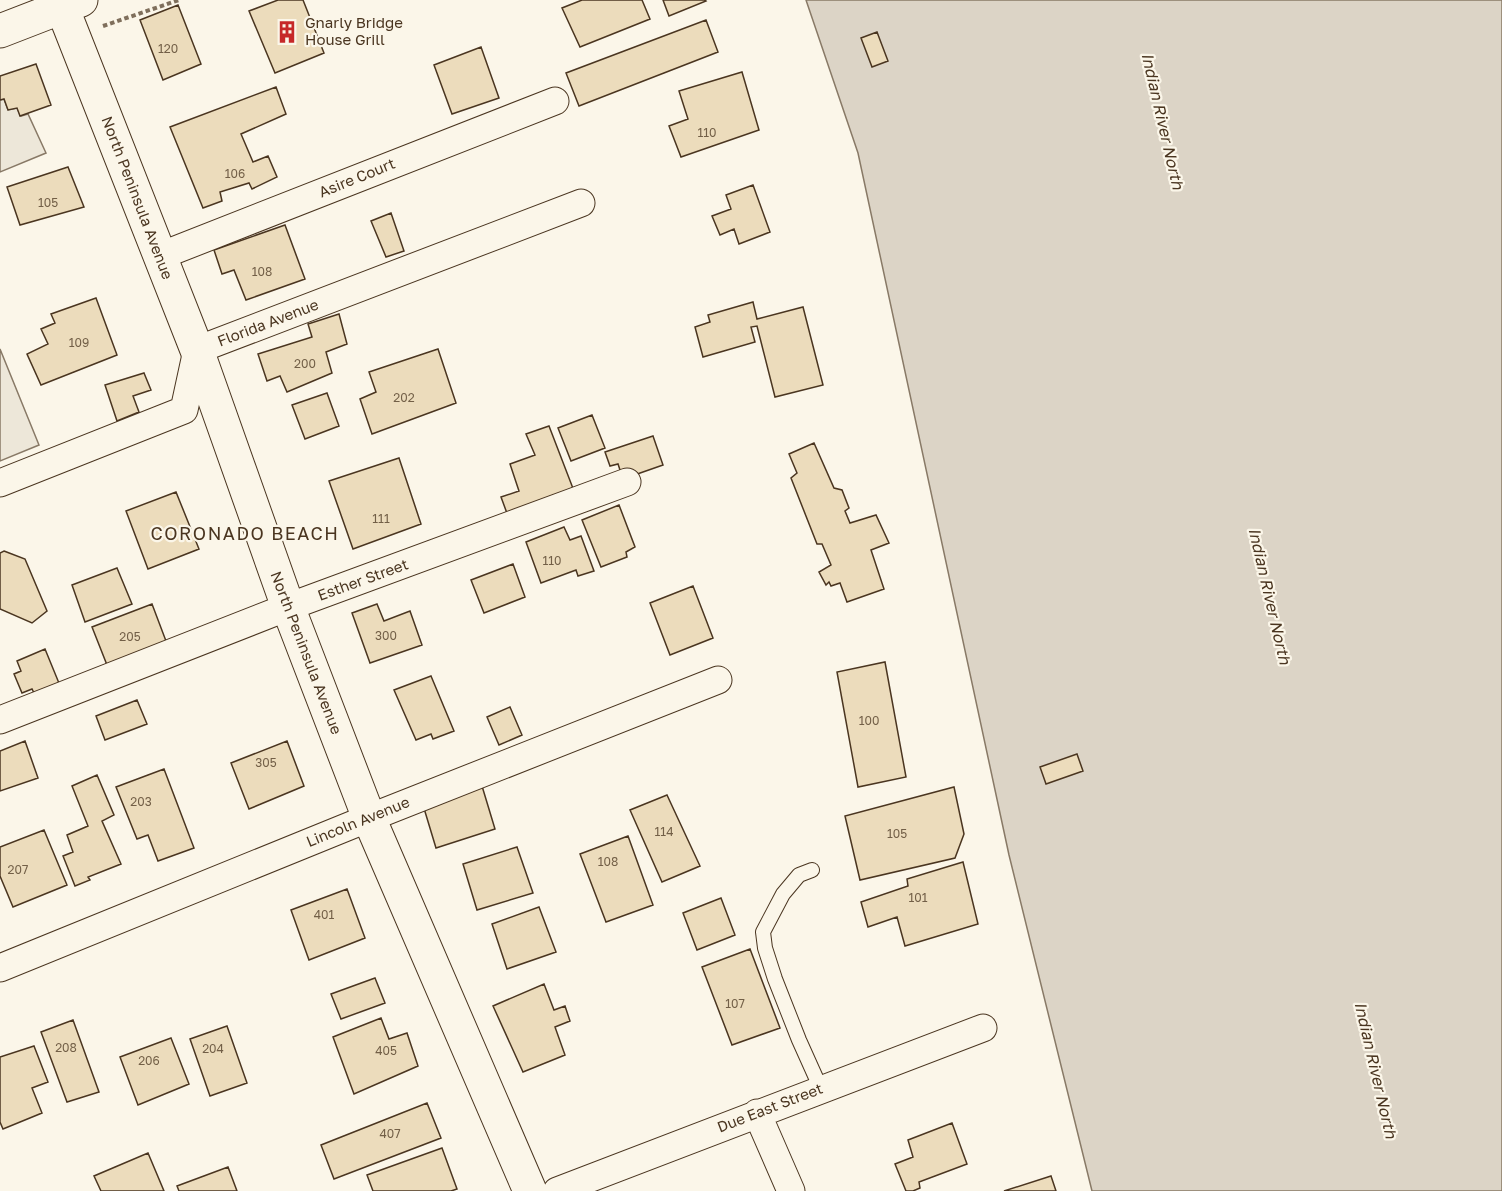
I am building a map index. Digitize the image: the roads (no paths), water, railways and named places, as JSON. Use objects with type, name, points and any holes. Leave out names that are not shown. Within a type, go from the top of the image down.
[{"type":"street","points":[[0,31],[67,2]]},
{"type":"street","name":"North Peninsula Avenue","points":[[67,2],[197,350],[288,608],[369,818],[530,1191]]},
{"type":"street","name":"Asire Court","points":[[160,256],[555,100]]},
{"type":"street","name":"Florida Avenue","points":[[0,483],[184,410],[197,350],[581,203]]},
{"type":"street","name":"Esther Street","points":[[0,720],[288,608],[627,482]]},
{"type":"street","name":"Lincoln Avenue","points":[[0,968],[369,818],[718,680]]},
{"type":"street","name":"Due East Street","points":[[557,1191],[983,1028]]},
{"type":"street","points":[[757,1113],[790,1191]]},
{"type":"lane","points":[[812,870],[799,875],[783,894],[763,932],[765,948],[775,979],[821,1089]]},
{"type":"water","name":"Indian River North","points":[[806,0],[1502,0],[1502,1191],[1092,1191],[1009,855],[858,153]]},
{"type":"place","name":"Gnarly Bridge House Grill","points":[[287,32]]},
{"type":"district","name":"CORONADO BEACH","points":[[245,534]]}]
